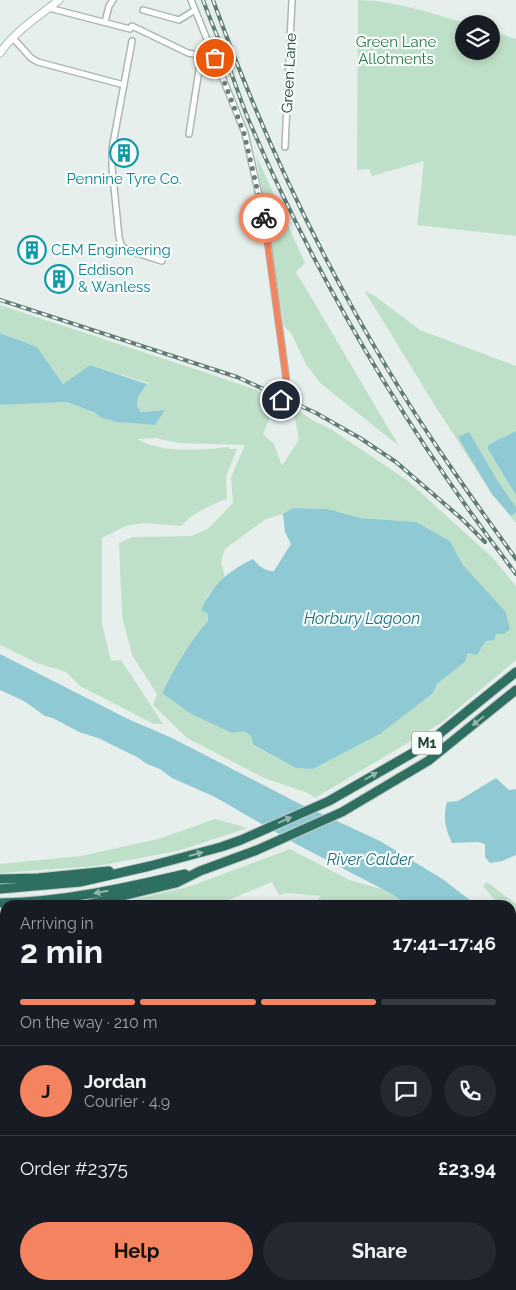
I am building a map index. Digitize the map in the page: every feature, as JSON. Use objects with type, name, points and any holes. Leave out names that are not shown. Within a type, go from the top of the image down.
[{"type":"highway","name":"M1","points":[[0,890],[80,882],[150,866],[241,840],[329,801],[423,746],[516,672]]},
{"type":"highway","name":"M1","points":[[31,900],[82,895],[138,885],[200,871],[257,850],[342,812],[428,761],[516,690]]},
{"type":"highway","points":[[0,879],[38,878],[150,866]]},
{"type":"highway","points":[[106,900],[176,883],[200,871]]},
{"type":"street","points":[[0,53],[12,38],[34,18],[59,0]]},
{"type":"street","points":[[106,22],[109,6],[113,0]]},
{"type":"street","points":[[191,0],[244,133],[264,222],[286,377],[281,400]]},
{"type":"street","name":"Green Lane","points":[[285,147],[292,0]]},
{"type":"street","points":[[49,8],[130,29],[132,26],[188,54],[215,58]]},
{"type":"street","points":[[144,10],[179,20],[195,10]]},
{"type":"street","points":[[12,38],[31,58],[38,62],[124,85]]},
{"type":"street","points":[[132,40],[113,141],[112,160],[119,237],[121,245],[127,250],[162,261]]},
{"type":"street","points":[[189,134],[201,57]]},
{"type":"green space","name":"Green Lane Allotments","points":[[358,0],[384,2],[455,20],[455,60],[500,60],[500,34],[516,39],[516,236],[417,225],[424,161],[372,176],[369,169],[357,170]]},
{"type":"green space","points":[[256,155],[305,263],[296,272],[399,446],[320,383],[306,364],[291,333],[284,326]]},
{"type":"green space","points":[[364,290],[375,296],[420,330],[516,366],[516,523],[492,494]]},
{"type":"green space","points":[[0,305],[265,393],[331,429],[408,481],[493,558],[516,586],[516,660],[441,723],[315,798],[308,793],[264,778],[187,738],[153,705],[157,694],[132,655],[122,616],[119,543],[133,537],[191,536],[208,529],[233,503],[231,477],[245,445],[178,443],[155,438],[137,439],[147,444],[170,449],[193,450],[228,447],[229,449],[237,449],[226,477],[227,499],[202,510],[181,526],[143,523],[126,526],[102,538],[102,623],[111,661],[121,660],[163,724],[154,724],[80,686],[66,672],[37,663],[0,645],[0,405],[66,402],[94,412],[102,418],[117,422],[155,425],[165,410],[141,412],[137,406],[138,397],[148,383],[90,365],[63,384],[37,347],[0,333]],"holes":[[[276,404],[295,418],[299,439],[282,466],[274,444],[263,434]],[[294,508],[328,509],[360,518],[418,522],[450,541],[463,565],[505,611],[496,634],[486,641],[482,648],[468,653],[465,662],[438,683],[432,694],[380,734],[313,769],[296,768],[253,746],[251,736],[244,730],[232,733],[191,714],[162,692],[183,655],[208,621],[208,614],[201,610],[209,593],[225,577],[221,562],[225,549],[266,519],[283,514]]]},
{"type":"green space","points":[[215,819],[248,828],[177,851],[97,866],[0,873],[0,864],[81,856],[158,839]]},
{"type":"green space","points":[[290,849],[349,880],[392,892],[404,900],[318,900],[321,896],[286,893],[279,895],[272,882],[228,900],[132,900],[191,886]]},
{"type":"green space","points":[[487,882],[511,900],[495,900],[483,886]]},
{"type":"water","points":[[0,333],[37,347],[63,384],[90,365],[147,384],[138,397],[137,406],[141,412],[165,410],[155,425],[117,422],[102,418],[94,412],[66,402],[0,405]]},
{"type":"water","points":[[516,431],[516,495],[488,449],[488,445]]},
{"type":"water","points":[[469,432],[497,480],[516,507],[516,512],[511,516],[492,494],[458,437]]},
{"type":"water","name":"Horbury Lagoon","points":[[293,508],[328,509],[360,518],[417,522],[450,541],[463,565],[505,611],[510,629],[504,634],[496,634],[494,640],[486,641],[477,655],[468,653],[465,662],[438,683],[432,694],[380,734],[313,769],[296,768],[253,745],[251,736],[244,731],[232,733],[191,714],[162,693],[183,655],[208,621],[208,614],[201,610],[222,579],[236,568],[253,559],[262,568],[274,571],[291,544],[285,532],[283,514]]},
{"type":"water","name":"River Calder","points":[[0,654],[128,719],[172,738],[298,803],[380,841],[444,880],[470,900],[401,900],[298,845],[215,797],[172,778],[160,769],[98,738],[79,732],[53,718],[45,716],[24,701],[0,690]]},
{"type":"water","points":[[496,778],[509,790],[516,789],[516,855],[502,861],[490,863],[485,857],[485,844],[477,842],[452,843],[446,827],[445,813],[447,802],[458,801]]},
{"type":"railway","points":[[203,0],[250,123],[277,183],[337,300],[403,413],[439,468],[516,574]]},
{"type":"railway","points":[[213,0],[250,95],[291,188],[361,324],[417,417],[516,559]]},
{"type":"railway","points":[[0,300],[237,377],[316,413],[360,438],[396,462],[462,519],[485,542]]},
{"type":"way so far","points":[[215,58],[244,133],[264,218]]},
{"type":"place","name":"Pennine Tyre Co.","points":[[124,153]]},
{"type":"place","name":"CEM Engineering","points":[[32,250]]},
{"type":"place","name":"Eddison & Wanless","points":[[59,279]]},
{"type":"route","points":[[264,218],[286,377],[281,400]]}]
